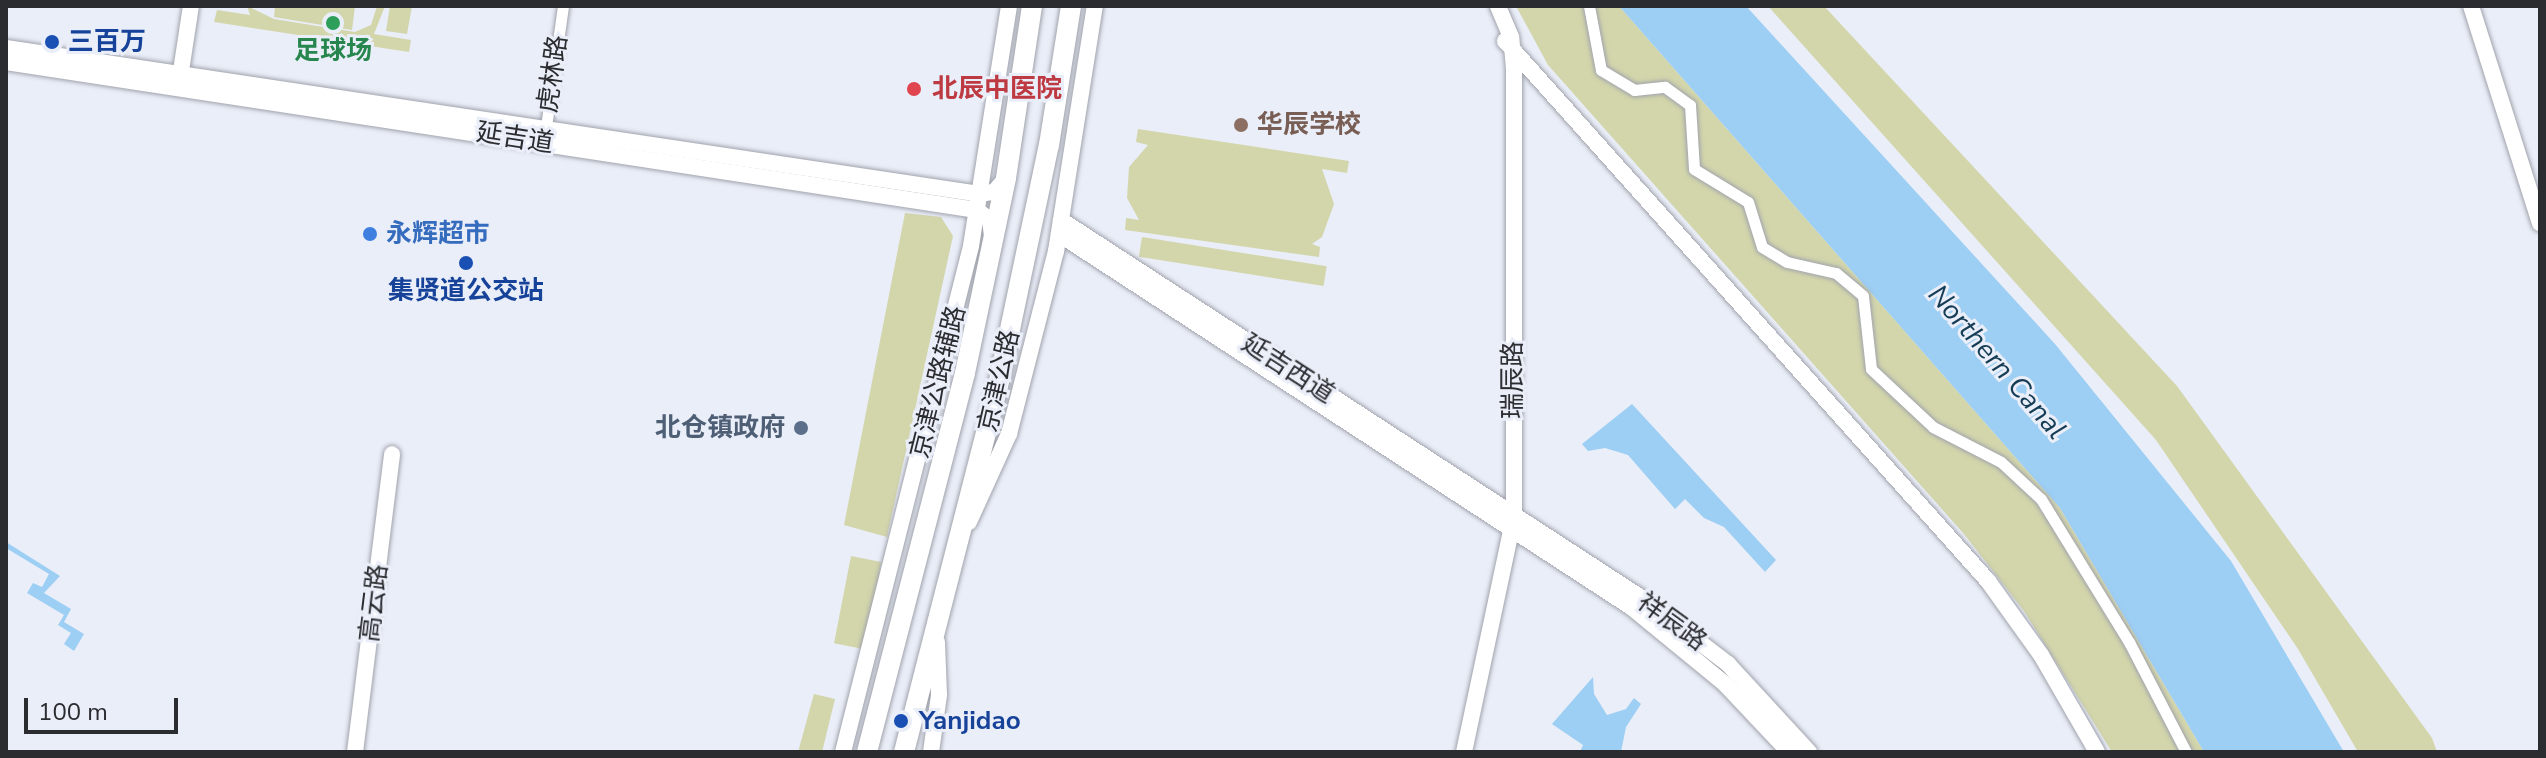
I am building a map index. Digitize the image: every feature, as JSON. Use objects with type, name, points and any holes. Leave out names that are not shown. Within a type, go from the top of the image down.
[{"type":"highway","name":"京津公路","points":[[867,752],[939,484],[992,251],[1032,6]]},
{"type":"highway","name":"京津公路","points":[[904,752],[936,635],[1026,258],[1071,6]]},
{"type":"street","points":[[176,82],[185,6]]},
{"type":"street","points":[[176,82],[191,6]]},
{"type":"street","name":"虎林路","points":[[544,135],[563,6]]},
{"type":"street","name":"京津公路辅路","points":[[843,752],[885,593],[978,202],[1009,6]]},
{"type":"street","points":[[957,549],[1009,434],[1060,227],[1095,6]]},
{"type":"street","name":"瑞辰路","points":[[1491,6],[1509,45]]},
{"type":"street","name":"瑞辰路","points":[[1464,752],[1509,522],[1509,45],[1498,6]]},
{"type":"street","points":[[1589,6],[1601,70],[1634,90],[1665,87],[1690,105],[1694,169],[1748,202],[1762,247],[1787,262],[1836,273],[1863,296],[1871,369],[1933,427],[2001,462],[2041,499],[2129,642],[2186,752]]},
{"type":"street","points":[[2471,6],[2540,223]]},
{"type":"street","points":[[1509,45],[1988,581],[2041,655],[2097,752]]},
{"type":"street","name":"延吉道","points":[[6,48],[176,82]]},
{"type":"street","name":"延吉道","points":[[6,62],[176,82],[544,135],[978,202]]},
{"type":"street","points":[[992,251],[990,220],[978,202],[994,192],[1006,178]]},
{"type":"street","name":"延吉西道","points":[[1060,227],[1509,522]]},
{"type":"street","name":"高云路","points":[[355,752],[392,454]]},
{"type":"street","points":[[1510,488],[1536,539]]},
{"type":"street","name":"瑞辰路","points":[[1457,752],[1509,522]]},
{"type":"street","name":"祥辰路","points":[[1509,522],[1643,599],[1728,664],[1809,752]]},
{"type":"street","name":"祥辰路","points":[[1536,539],[1681,645],[1789,752]]},
{"type":"street","points":[[885,593],[894,647]]},
{"type":"street","points":[[931,752],[939,695],[936,635]]},
{"type":"green space","points":[[247,6],[274,19],[355,32],[371,25],[377,6],[385,6],[374,34],[411,40],[409,52],[214,22],[217,10],[250,15]]},
{"type":"green space","name":"足球场","points":[[275,6],[355,6],[352,30],[274,17]]},
{"type":"green space","points":[[390,6],[412,6],[407,34],[386,31]]},
{"type":"green space","points":[[1516,6],[1619,6],[2060,508],[2204,752],[2112,752],[2024,611],[1964,534],[1548,65]]},
{"type":"green space","points":[[1768,6],[1824,6],[2177,386],[2432,738],[2437,752],[2358,752],[2298,649],[2156,440]]},
{"type":"green space","points":[[1138,129],[1349,161],[1347,173],[1322,169],[1334,204],[1322,237],[1312,244],[1320,247],[1319,257],[1125,230],[1126,218],[1139,220],[1127,198],[1129,167],[1148,145],[1136,142]]},
{"type":"green space","points":[[905,213],[941,217],[953,236],[887,537],[844,525]]},
{"type":"green space","points":[[1142,237],[1327,266],[1324,286],[1139,257]]},
{"type":"green space","points":[[851,556],[881,562],[864,649],[834,643]]},
{"type":"green space","points":[[814,694],[835,699],[822,752],[798,752]]},
{"type":"water","name":"Northern Canal","points":[[1619,6],[1746,6],[2055,344],[2231,561],[2344,752],[2204,752],[2060,508]]},
{"type":"water","points":[[1632,404],[1776,560],[1765,572],[1724,527],[1704,518],[1685,499],[1675,509],[1628,455],[1605,448],[1588,451],[1582,444]]},
{"type":"water","points":[[6,542],[60,576],[44,593],[71,609],[64,622],[84,634],[74,651],[64,644],[71,633],[58,625],[64,615],[27,593],[33,583],[42,587],[49,574],[6,548]]},
{"type":"water","points":[[1593,677],[1594,694],[1607,715],[1626,709],[1634,698],[1641,704],[1626,727],[1621,752],[1580,752],[1583,745],[1552,724]]},
{"type":"place","name":"足球场","points":[[333,23]]},
{"type":"place","name":"三百万","points":[[52,42]]},
{"type":"place","name":"北辰中医院","points":[[914,89]]},
{"type":"place","name":"华辰学校","points":[[1241,125]]},
{"type":"place","name":"永辉超市","points":[[370,234]]},
{"type":"place","name":"集贤道公交站","points":[[466,263]]},
{"type":"place","name":"北仓镇政府","points":[[801,428]]},
{"type":"place","name":"Yanjidao","points":[[901,721]]}]
